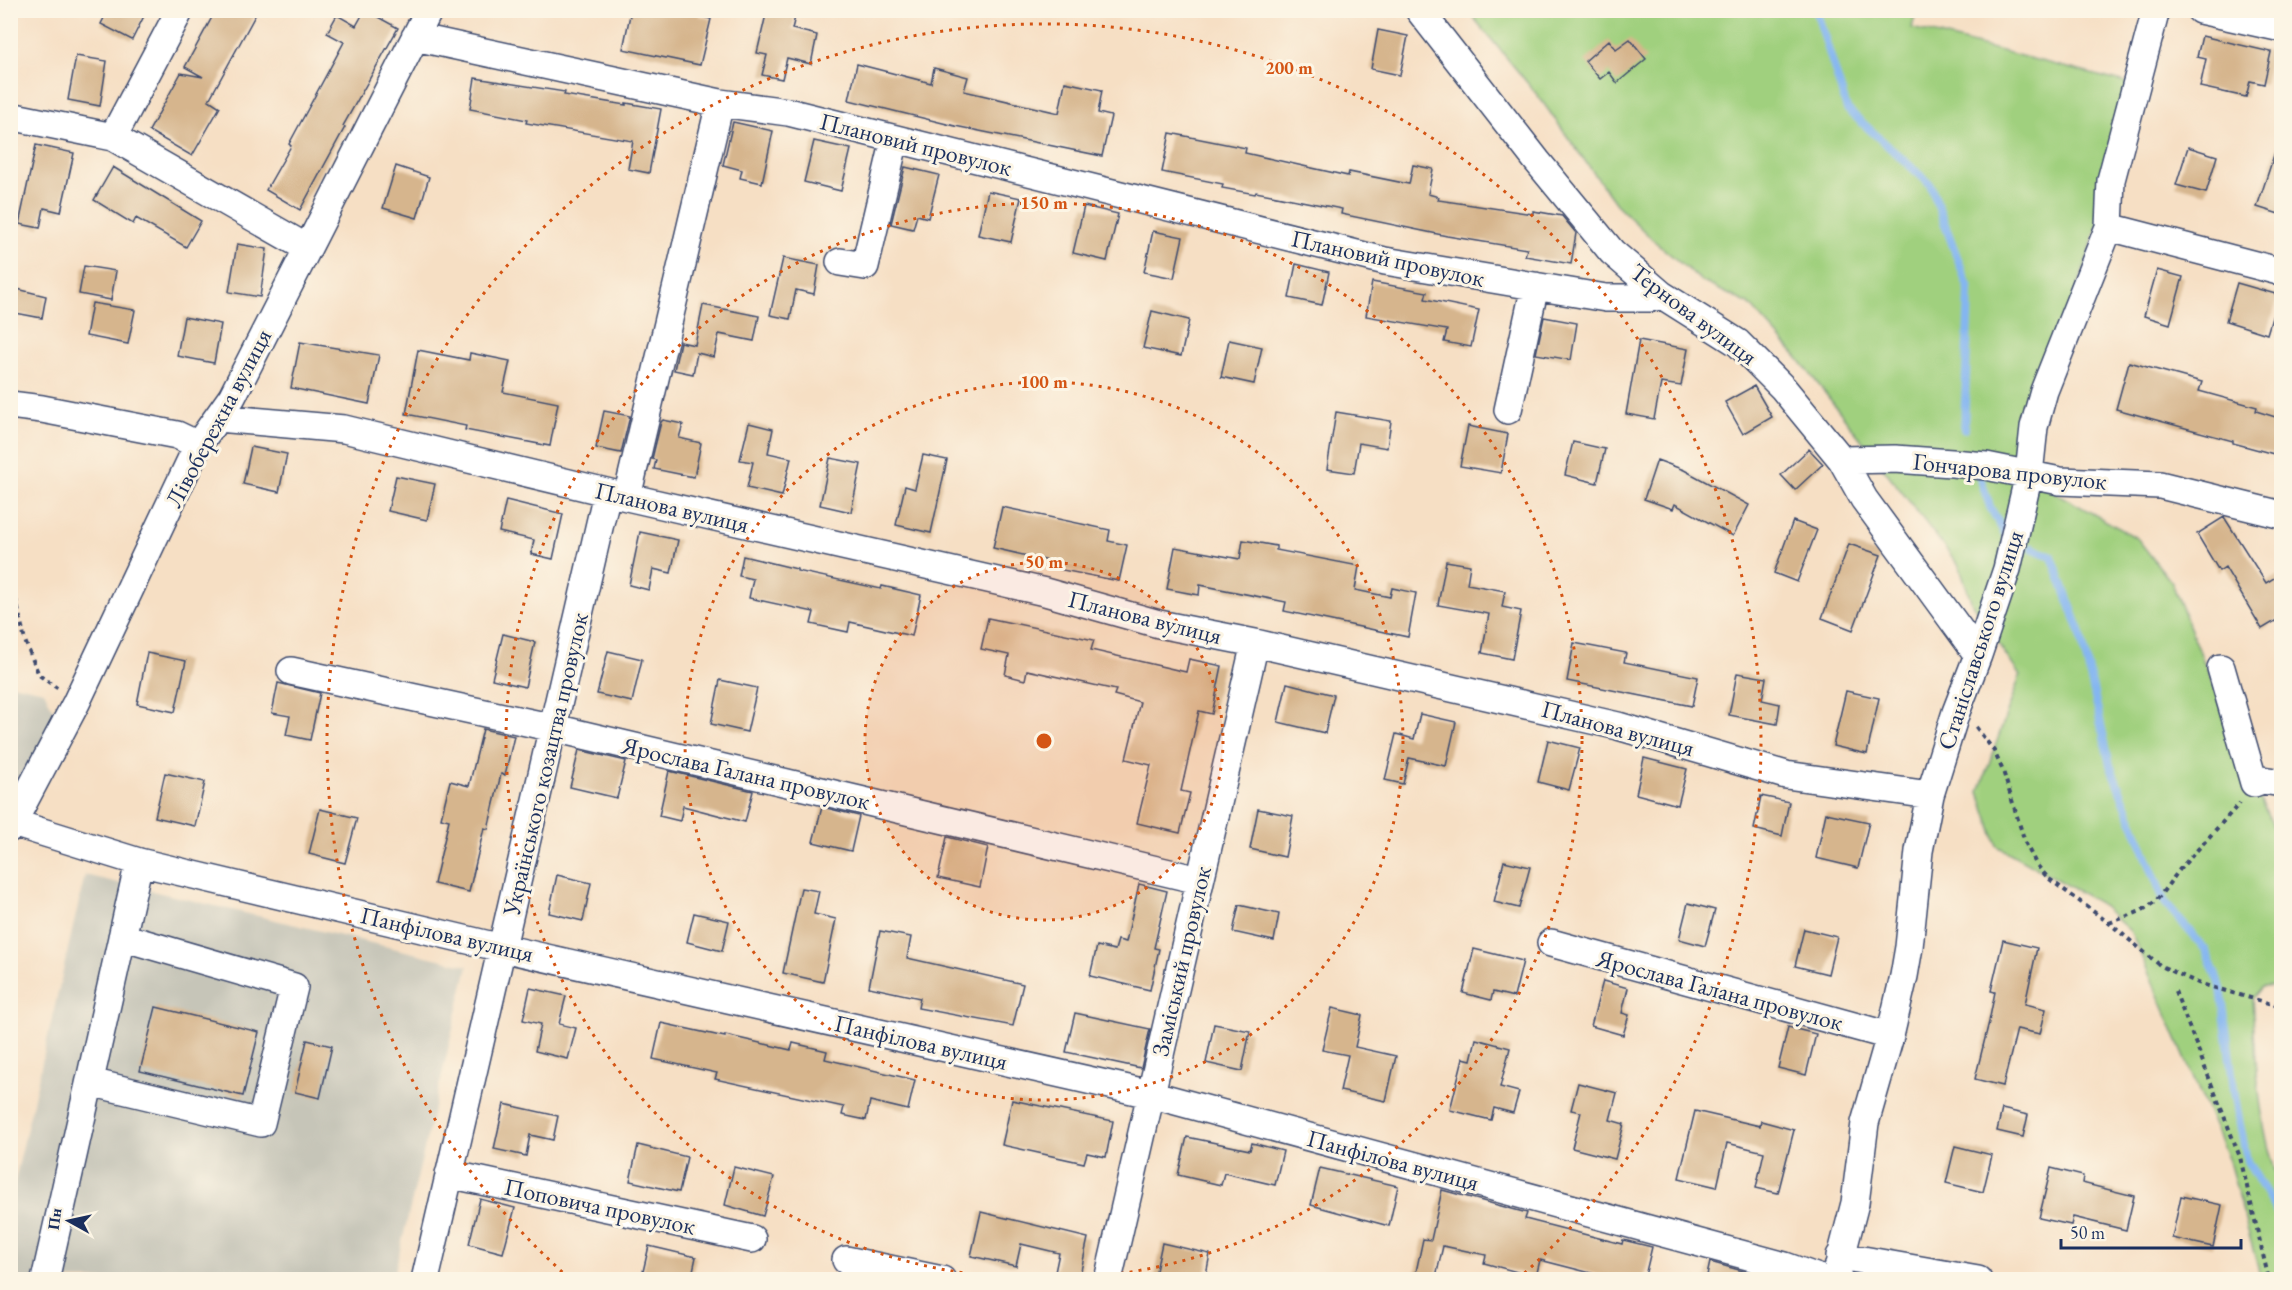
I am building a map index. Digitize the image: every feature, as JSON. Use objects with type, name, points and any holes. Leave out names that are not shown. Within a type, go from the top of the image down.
[{"type":"street","points":[[112,137],[180,10]]},
{"type":"street","name":"Лівобережна вулиця","points":[[12,826],[76,703],[198,445],[232,397],[429,10]]},
{"type":"street","name":"Тернова вулиця","points":[[1419,10],[1537,161],[1612,252],[1662,295],[1738,343],[1762,365],[1842,460],[1864,499],[1978,655]]},
{"type":"street","name":"Станіславського вулиця","points":[[1837,1268],[1855,1203],[1865,1123],[1890,1036],[1910,947],[1919,851],[1930,795],[1956,712],[2007,569],[2030,474],[2034,427],[2044,391],[2109,227],[2111,180],[2156,10]]},
{"type":"street","points":[[2200,10],[2282,28]]},
{"type":"street","name":"Плановий провулок","points":[[415,37],[720,103],[788,112],[1385,261],[1606,298],[1651,298],[1662,295]]},
{"type":"street","name":"Українського козацтва провулок","points":[[425,1280],[554,728],[720,103]]},
{"type":"street","points":[[10,116],[112,137],[308,248]]},
{"type":"street","points":[[840,262],[865,266],[895,139]]},
{"type":"street","points":[[2109,227],[2282,272]]},
{"type":"street","points":[[1508,410],[1535,286]]},
{"type":"street","points":[[10,405],[177,435],[198,445]]},
{"type":"street","name":"Планова вулиця","points":[[218,418],[344,429],[617,495],[1045,592],[1159,624],[1256,643],[1618,726],[1786,775],[1930,795]]},
{"type":"street","name":"Гончарова провулок","points":[[1842,460],[1895,459],[1952,463],[1986,466],[2069,482],[2160,485],[2282,515]]},
{"type":"street","name":"Заміський провулок","points":[[1108,1280],[1199,880],[1256,643]]},
{"type":"street","points":[[2221,668],[2254,783],[2262,780],[2282,783]]},
{"type":"street","name":"Ярослава Галана провулок","points":[[291,671],[554,728],[1199,880]]},
{"type":"street","name":"Панфілова вулиця","points":[[12,826],[139,862],[502,948],[1150,1094],[1785,1266],[1824,1280]]},
{"type":"street","points":[[45,1280],[139,862]]},
{"type":"street","points":[[90,1082],[261,1123],[294,987],[122,937]]},
{"type":"street","name":"Ярослава Галана провулок","points":[[1551,944],[1890,1036]]},
{"type":"street","name":"Поповича провулок","points":[[449,1174],[752,1239]]},
{"type":"street","points":[[846,1260],[942,1280]]},
{"type":"street","points":[[1837,1268],[1978,1280]]},
{"type":"path","points":[[10,572],[25,641],[39,675],[76,703]]},
{"type":"path","points":[[1956,712],[1979,730],[1994,751],[2003,771],[2025,842],[2036,864],[2048,878],[2109,923],[2161,966],[2198,983],[2282,1007]]},
{"type":"path","points":[[2109,923],[2156,901],[2180,869],[2250,793],[2254,783]]},
{"type":"path","points":[[2175,991],[2240,1157],[2269,1280]]},
{"type":"shaded area","points":[[11,684],[44,691],[58,720],[11,808]]},
{"type":"shaded area","points":[[85,875],[468,966],[393,1279],[11,1280],[11,1198]]},
{"type":"green space","points":[[1468,11],[1916,11],[1912,28],[2142,87],[2025,451],[2036,482],[2137,538],[2172,583],[2254,786],[2281,843],[2281,986],[2262,987],[2252,999],[2259,1094],[2267,1142],[2281,1187],[2281,1279],[2261,1279],[2229,1161],[2131,932],[2099,903],[1997,846],[1979,792],[2020,676],[1972,604],[1960,567],[1798,358],[1749,304],[1703,282],[1653,240],[1616,204],[1539,97]]},
{"type":"building","points":[[108,10],[147,10],[132,40],[101,24]]},
{"type":"building","points":[[216,10],[258,10],[209,100],[220,107],[192,156],[149,131],[181,73],[203,77],[185,67]]},
{"type":"building","points":[[365,10],[398,28],[343,126],[345,127],[300,210],[266,190],[344,42],[327,33],[337,15],[356,26]]},
{"type":"building","points":[[631,10],[700,10],[699,16],[711,19],[700,65],[623,49]]},
{"type":"building","points":[[767,10],[796,13],[792,29],[817,35],[811,64],[787,58],[782,79],[762,75],[767,55],[757,53]]},
{"type":"building","points":[[1378,30],[1408,36],[1400,75],[1371,69]]},
{"type":"building","points":[[2202,36],[2271,52],[2264,84],[2250,81],[2246,97],[2200,87],[2206,59],[2197,57]]},
{"type":"building","points":[[1630,39],[1646,59],[1617,83],[1609,72],[1600,79],[1585,61],[1609,40],[1616,49]]},
{"type":"building","points":[[76,56],[107,61],[100,106],[68,100]]},
{"type":"building","points":[[857,64],[931,83],[934,68],[968,77],[964,91],[1059,113],[1065,82],[1102,90],[1098,113],[1111,116],[1102,156],[955,126],[849,100]]},
{"type":"building","points":[[475,78],[565,92],[564,95],[661,109],[649,173],[628,169],[633,141],[526,123],[527,120],[470,109]]},
{"type":"building","points":[[733,122],[773,131],[762,183],[740,178],[742,170],[723,165]]},
{"type":"building","points":[[1170,133],[1246,148],[1245,153],[1348,176],[1349,172],[1409,184],[1413,165],[1433,169],[1428,194],[1439,197],[1438,200],[1562,216],[1576,233],[1571,264],[1525,256],[1527,249],[1447,236],[1341,214],[1342,209],[1256,192],[1255,194],[1222,188],[1223,184],[1162,172]]},
{"type":"building","points":[[814,141],[851,149],[841,191],[804,182]]},
{"type":"building","points":[[2278,143],[2282,143],[2282,215],[2257,207]]},
{"type":"building","points":[[36,145],[74,153],[61,212],[44,208],[40,228],[19,224]]},
{"type":"building","points":[[2188,147],[2217,156],[2206,193],[2176,185]]},
{"type":"building","points":[[396,166],[429,177],[417,218],[383,208]]},
{"type":"building","points":[[113,167],[201,221],[186,247],[136,218],[133,224],[94,200]]},
{"type":"building","points":[[905,167],[939,175],[928,218],[917,215],[913,229],[891,224]]},
{"type":"building","points":[[988,191],[1021,198],[1011,242],[978,235]]},
{"type":"building","points":[[1084,206],[1118,214],[1107,261],[1073,253]]},
{"type":"building","points":[[1153,231],[1183,237],[1174,278],[1144,272]]},
{"type":"building","points":[[237,244],[267,249],[260,297],[229,292]]},
{"type":"building","points":[[783,258],[819,265],[814,294],[796,290],[790,319],[770,315]]},
{"type":"building","points":[[1296,264],[1329,272],[1322,305],[1289,298]]},
{"type":"building","points":[[84,266],[116,271],[111,300],[79,294]]},
{"type":"building","points":[[2157,270],[2183,277],[2170,324],[2144,316]]},
{"type":"building","points":[[1372,282],[1427,292],[1425,299],[1479,310],[1471,347],[1444,342],[1447,330],[1366,316]]},
{"type":"building","points":[[2237,283],[2279,295],[2267,334],[2226,321]]},
{"type":"building","points":[[13,288],[46,296],[42,318],[10,312]]},
{"type":"building","points":[[92,303],[135,310],[128,344],[86,336]]},
{"type":"building","points":[[703,305],[759,316],[754,341],[719,334],[714,357],[697,353],[693,374],[674,370],[680,342],[695,345]]},
{"type":"building","points":[[1152,311],[1189,320],[1181,356],[1143,348]]},
{"type":"building","points":[[184,317],[221,324],[214,363],[177,356]]},
{"type":"building","points":[[1544,317],[1577,323],[1571,360],[1536,354]]},
{"type":"building","points":[[1229,340],[1262,347],[1254,384],[1221,377]]},
{"type":"building","points":[[1639,340],[1688,349],[1681,386],[1661,383],[1654,419],[1626,414]]},
{"type":"building","points":[[300,342],[379,355],[369,404],[291,388]]},
{"type":"building","points":[[418,350],[469,360],[470,353],[510,361],[503,392],[558,403],[550,446],[465,430],[466,426],[406,414]]},
{"type":"building","points":[[2129,362],[2202,382],[2199,391],[2257,407],[2256,411],[2282,419],[2274,454],[2116,409]]},
{"type":"building","points":[[1754,386],[1772,417],[1743,434],[1725,402]]},
{"type":"building","points":[[604,411],[630,416],[621,453],[596,448]]},
{"type":"building","points":[[1336,412],[1391,421],[1387,448],[1359,443],[1354,473],[1327,469]]},
{"type":"building","points":[[663,420],[683,424],[679,438],[701,443],[694,477],[654,469],[656,460],[652,459]]},
{"type":"building","points":[[749,423],[773,429],[768,453],[791,458],[782,496],[747,488],[753,462],[740,460]]},
{"type":"building","points":[[1468,426],[1508,434],[1501,473],[1460,466]]},
{"type":"building","points":[[1573,442],[1605,449],[1597,483],[1565,475]]},
{"type":"building","points":[[251,447],[287,454],[279,492],[243,484]]},
{"type":"building","points":[[1809,449],[1823,464],[1795,490],[1781,475]]},
{"type":"building","points":[[923,455],[947,460],[931,533],[896,525],[905,486],[915,489]]},
{"type":"building","points":[[830,458],[861,464],[851,512],[820,505]]},
{"type":"building","points":[[1657,460],[1684,470],[1749,505],[1733,536],[1675,504],[1673,509],[1644,499]]},
{"type":"building","points":[[396,476],[435,484],[427,520],[388,511]]},
{"type":"building","points":[[506,500],[563,514],[553,559],[531,554],[534,540],[499,532]]},
{"type":"building","points":[[1002,507],[1110,530],[1108,541],[1127,545],[1119,581],[1057,569],[1058,563],[993,548]]},
{"type":"building","points":[[2224,517],[2266,583],[2282,573],[2282,617],[2262,629],[2225,567],[2219,571],[2197,534]]},
{"type":"building","points":[[1793,521],[1817,530],[1797,582],[1774,573]]},
{"type":"building","points":[[640,532],[678,540],[671,573],[653,569],[649,590],[629,585]]},
{"type":"building","points":[[1243,540],[1276,546],[1276,550],[1359,566],[1355,590],[1390,597],[1392,588],[1416,593],[1408,637],[1284,611],[1286,602],[1200,585],[1199,595],[1167,589],[1175,547],[1240,559]]},
{"type":"building","points":[[1849,544],[1881,555],[1853,630],[1822,618]]},
{"type":"building","points":[[743,556],[797,569],[797,571],[921,595],[912,636],[850,622],[848,632],[811,624],[814,612],[749,598],[753,579],[739,576]]},
{"type":"building","points":[[1446,561],[1470,565],[1467,584],[1505,591],[1502,607],[1521,611],[1512,659],[1482,653],[1489,614],[1438,605]]},
{"type":"building","points":[[988,618],[1094,640],[1091,650],[1186,672],[1189,659],[1222,666],[1212,714],[1199,711],[1181,791],[1190,793],[1180,833],[1137,823],[1151,765],[1126,759],[1140,702],[1114,695],[1116,690],[1027,670],[1025,680],[1005,675],[1009,655],[981,649]]},
{"type":"building","points":[[503,634],[535,642],[525,687],[492,679]]},
{"type":"building","points":[[1574,643],[1626,653],[1624,662],[1698,677],[1692,706],[1567,681]]},
{"type":"building","points":[[608,651],[642,659],[632,702],[597,694]]},
{"type":"building","points":[[147,653],[186,661],[175,712],[137,704]]},
{"type":"building","points":[[1737,673],[1766,678],[1762,700],[1780,704],[1777,724],[1729,715]]},
{"type":"building","points":[[720,680],[757,688],[747,732],[711,724]]},
{"type":"building","points":[[278,683],[320,693],[310,740],[286,735],[290,716],[272,713]]},
{"type":"building","points":[[1287,683],[1334,695],[1325,733],[1278,722]]},
{"type":"building","points":[[1846,691],[1879,698],[1867,754],[1833,746]]},
{"type":"building","points":[[1420,714],[1456,722],[1446,766],[1409,758],[1403,784],[1385,780],[1396,734],[1414,739]]},
{"type":"building","points":[[483,729],[514,736],[505,775],[501,774],[488,829],[484,828],[469,892],[434,884],[449,820],[441,818],[450,781],[469,786]]},
{"type":"building","points":[[1548,740],[1580,748],[1569,790],[1538,782]]},
{"type":"building","points":[[579,750],[626,761],[617,798],[570,787]]},
{"type":"building","points":[[1644,758],[1687,769],[1678,805],[1636,794]]},
{"type":"building","points":[[669,771],[753,791],[745,822],[683,806],[680,821],[659,816]]},
{"type":"building","points":[[165,773],[205,782],[195,826],[155,817]]},
{"type":"building","points":[[1761,796],[1789,802],[1782,836],[1754,829]]},
{"type":"building","points":[[822,807],[859,816],[851,851],[813,842]]},
{"type":"building","points":[[320,809],[357,818],[345,863],[309,854]]},
{"type":"building","points":[[1258,809],[1293,816],[1285,857],[1250,849]]},
{"type":"building","points":[[1826,813],[1869,822],[1858,868],[1816,858]]},
{"type":"building","points":[[947,837],[988,847],[980,887],[938,878]]},
{"type":"building","points":[[1504,861],[1530,867],[1519,908],[1494,902]]},
{"type":"building","points":[[557,875],[591,883],[583,921],[549,913]]},
{"type":"building","points":[[1139,884],[1167,891],[1154,948],[1159,949],[1150,990],[1090,976],[1097,946],[1115,950],[1118,940],[1126,942]]},
{"type":"building","points":[[801,888],[819,891],[814,914],[836,919],[823,982],[783,973]]},
{"type":"building","points":[[1688,903],[1715,910],[1705,946],[1679,939]]},
{"type":"building","points":[[1239,905],[1279,914],[1274,941],[1233,932]]},
{"type":"building","points":[[694,913],[729,921],[722,951],[687,942]]},
{"type":"building","points":[[1804,929],[1837,937],[1828,974],[1795,966]]},
{"type":"building","points":[[880,931],[911,937],[907,958],[1023,984],[1013,1026],[918,1008],[920,998],[869,987]]},
{"type":"building","points":[[2003,940],[2037,948],[2025,1004],[2046,1009],[2040,1034],[2017,1029],[2003,1086],[1975,1079],[1989,1022],[1995,992],[1991,991]]},
{"type":"building","points":[[1474,949],[1523,961],[1514,997],[1493,992],[1491,1000],[1463,993]]},
{"type":"building","points":[[1603,981],[1628,988],[1622,1013],[1629,1015],[1623,1035],[1591,1026]]},
{"type":"building","points":[[530,988],[566,996],[559,1024],[576,1028],[568,1059],[535,1051],[541,1024],[523,1020]]},
{"type":"building","points":[[156,1007],[259,1032],[243,1096],[140,1071]]},
{"type":"building","points":[[1332,1008],[1362,1015],[1355,1047],[1396,1056],[1386,1101],[1340,1091],[1348,1055],[1322,1050]]},
{"type":"building","points":[[1075,1013],[1150,1029],[1141,1068],[1066,1052]]},
{"type":"building","points":[[661,1023],[791,1050],[793,1043],[827,1051],[825,1059],[915,1080],[908,1110],[870,1101],[866,1120],[842,1115],[844,1107],[715,1079],[717,1073],[653,1059]]},
{"type":"building","points":[[1214,1024],[1250,1031],[1242,1071],[1206,1063]]},
{"type":"building","points":[[1788,1027],[1816,1034],[1806,1075],[1778,1068]]},
{"type":"building","points":[[1476,1039],[1510,1048],[1500,1087],[1519,1092],[1513,1113],[1494,1108],[1491,1120],[1450,1110],[1463,1058],[1471,1060]]},
{"type":"building","points":[[307,1040],[332,1046],[320,1098],[295,1092]]},
{"type":"building","points":[[1578,1083],[1617,1093],[1610,1120],[1624,1124],[1615,1159],[1572,1148],[1581,1112],[1571,1110]]},
{"type":"building","points":[[1012,1100],[1113,1121],[1106,1157],[1087,1153],[1084,1163],[1002,1145]]},
{"type":"building","points":[[504,1104],[558,1116],[553,1140],[530,1135],[526,1156],[494,1149]]},
{"type":"building","points":[[2002,1109],[2028,1115],[2023,1137],[1997,1131]]},
{"type":"building","points":[[1695,1111],[1760,1126],[1761,1121],[1794,1130],[1778,1193],[1756,1188],[1764,1152],[1727,1143],[1717,1187],[1679,1178]]},
{"type":"building","points":[[1187,1137],[1250,1150],[1252,1143],[1283,1151],[1275,1185],[1224,1173],[1221,1185],[1178,1175]]},
{"type":"building","points":[[638,1145],[687,1157],[679,1192],[630,1181]]},
{"type":"building","points":[[1955,1146],[1992,1155],[1983,1192],[1946,1183]]},
{"type":"building","points":[[734,1167],[774,1177],[763,1216],[725,1205]]},
{"type":"building","points":[[1320,1168],[1398,1186],[1389,1226],[1311,1205]]},
{"type":"building","points":[[2051,1168],[2083,1176],[2082,1183],[2134,1196],[2126,1230],[2073,1217],[2071,1225],[2039,1218]]},
{"type":"building","points":[[1442,1190],[1527,1213],[1525,1219],[1622,1244],[1623,1240],[1652,1247],[1644,1280],[1618,1280],[1540,1260],[1536,1277],[1484,1263],[1486,1255],[1443,1246],[1436,1277],[1416,1272],[1423,1239],[1431,1240]]},
{"type":"building","points":[[2181,1196],[2222,1205],[2213,1247],[2172,1238]]},
{"type":"building","points":[[480,1199],[515,1208],[503,1253],[469,1244]]},
{"type":"building","points":[[981,1212],[1088,1238],[1079,1280],[1054,1277],[1059,1253],[1021,1244],[1016,1266],[971,1256]]},
{"type":"building","points":[[1162,1243],[1210,1254],[1206,1275],[1195,1273],[1193,1280],[1154,1280]]},
{"type":"building","points":[[649,1246],[696,1257],[691,1280],[641,1280]]},
{"type":"building","points":[[1710,1262],[1768,1278],[1768,1280],[1706,1280]]},
{"type":"waterway","points":[[1816,10],[1847,109],[1930,184],[1969,289],[1964,429]]},
{"type":"waterway","points":[[1980,477],[1990,507],[2006,536]]},
{"type":"waterway","points":[[2032,548],[2052,557],[2080,631],[2110,765],[2165,903],[2205,949],[2221,988],[2235,1097],[2247,1161],[2282,1220]]}]
